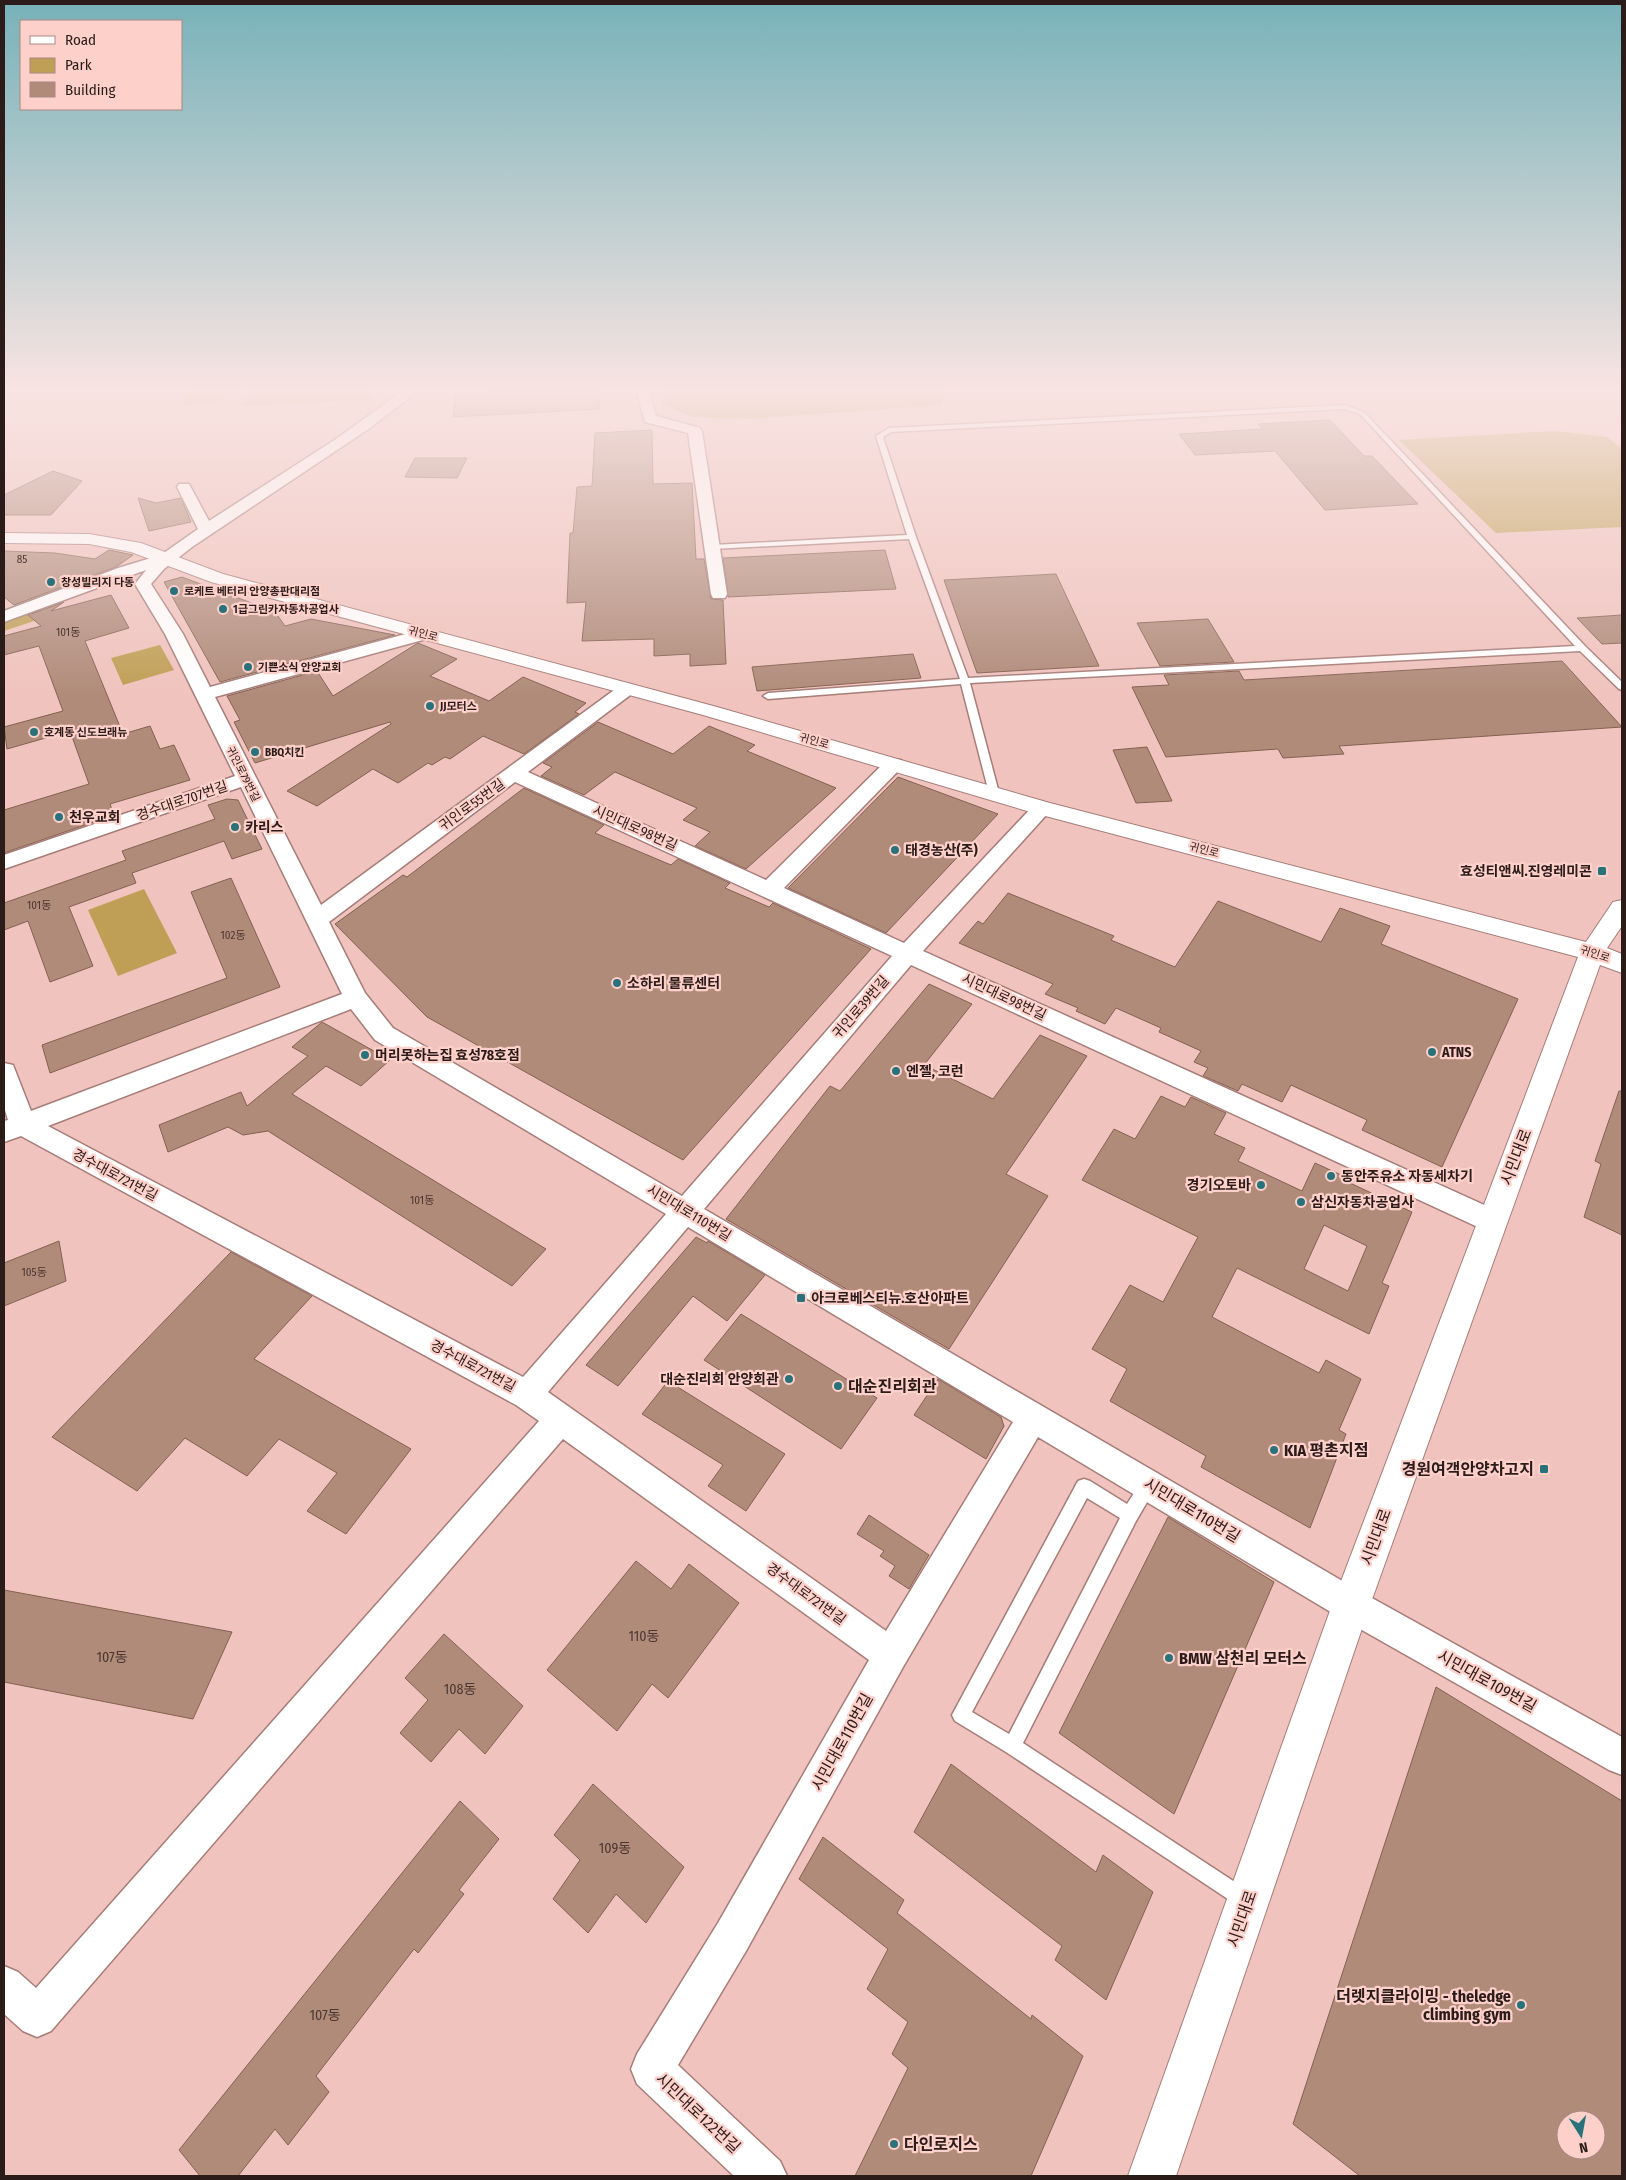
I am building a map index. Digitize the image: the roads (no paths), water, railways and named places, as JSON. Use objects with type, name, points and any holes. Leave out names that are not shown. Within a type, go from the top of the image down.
[{"type":"street","points":[[186,492],[206,530]]},
{"type":"street","points":[[4,617],[124,570],[167,559],[206,530],[265,492]]},
{"type":"street","points":[[704,492],[719,594]]},
{"type":"street","name":"귀인로","points":[[4,538],[89,539],[135,547],[217,578],[627,689],[894,764],[1042,808],[1607,958]]},
{"type":"street","name":"귀인로79번길","points":[[167,559],[152,570],[143,584],[174,634],[356,998]]},
{"type":"street","points":[[203,694],[424,634]]},
{"type":"street","name":"귀인로55번길","points":[[316,920],[627,689]]},
{"type":"street","points":[[770,889],[894,764]]},
{"type":"street","name":"시민대로98번길","points":[[515,774],[770,889],[1492,1221]]},
{"type":"street","name":"경수대로707번길","points":[[4,862],[246,779]]},
{"type":"street","name":"귀인로39번길","points":[[527,1395],[908,953],[1042,808]]},
{"type":"street","name":"시민대로","points":[[1152,2176],[1351,1605],[1492,1221],[1607,958],[1622,908]]},
{"type":"street","points":[[4,1072],[14,1129],[356,998]]},
{"type":"street","name":"시민대로110번길","points":[[356,998],[384,1034],[1351,1605]]},
{"type":"street","name":"경수대로721번길","points":[[14,1129],[527,1395],[891,1655]]},
{"type":"street","name":"시민대로110번길","points":[[652,2070],[732,1937],[891,1655],[1033,1416]]},
{"type":"street","points":[[4,1986],[37,2017],[561,1419]]},
{"type":"street","name":"시민대로109번길","points":[[1351,1605],[1622,1758]]},
{"type":"street","name":"시민대로122번길","points":[[652,2070],[765,2176]]},
{"type":"lane","points":[[897,492],[965,681],[994,793]]},
{"type":"lane","points":[[1436,492],[1582,648],[1622,687]]},
{"type":"lane","points":[[712,547],[912,536]]},
{"type":"lane","points":[[768,696],[965,681],[1582,648]]},
{"type":"lane","points":[[1012,1746],[1130,1514],[1149,1485]]},
{"type":"lane","points":[[1130,1514],[1084,1487],[961,1715],[1012,1746],[1248,1902]]},
{"type":"place","name":"창성빌리지 다동","points":[[51,582]]},
{"type":"place","name":"로케트 베터리 안양총판대리점","points":[[174,591]]},
{"type":"place","name":"1급그린카자동차공업사","points":[[223,609]]},
{"type":"place","name":"기쁜소식 안양교회","points":[[248,667]]},
{"type":"place","name":"JJ모터스","points":[[430,706]]},
{"type":"place","name":"호계동 신도브래뉴","points":[[34,732]]},
{"type":"place","name":"BBQ치킨","points":[[255,752]]},
{"type":"place","name":"천우교회","points":[[59,817]]},
{"type":"place","name":"카리스","points":[[235,827]]},
{"type":"place","name":"태경농산(주)","points":[[895,850]]},
{"type":"place","name":"효성티앤씨.진영레미콘","points":[[1602,871]]},
{"type":"place","name":"소하리 물류센터","points":[[617,983]]},
{"type":"place","name":"ATNS","points":[[1432,1052]]},
{"type":"place","name":"머리못하는집 효성78호점","points":[[365,1055]]},
{"type":"place","name":"엔젤, 코런","points":[[896,1071]]},
{"type":"place","name":"동안주유소 자동세차기","points":[[1331,1176]]},
{"type":"place","name":"경기오토바","points":[[1261,1185]]},
{"type":"place","name":"삼신자동차공업사","points":[[1301,1202]]},
{"type":"place","name":"아크로베스티뉴.호산아파트","points":[[801,1298]]},
{"type":"place","name":"대순진리회 안양회관","points":[[789,1379]]},
{"type":"place","name":"대순진리회관","points":[[838,1386]]},
{"type":"place","name":"KIA 평촌지점","points":[[1274,1450]]},
{"type":"place","name":"경원여객안양차고지","points":[[1544,1469]]},
{"type":"place","name":"BMW 삼천리 모터스","points":[[1169,1658]]},
{"type":"place","name":"더렛지클라이밍 - theledge climbing gym","points":[[1521,2005]]},
{"type":"place","name":"다인로지스","points":[[894,2144]]}]
